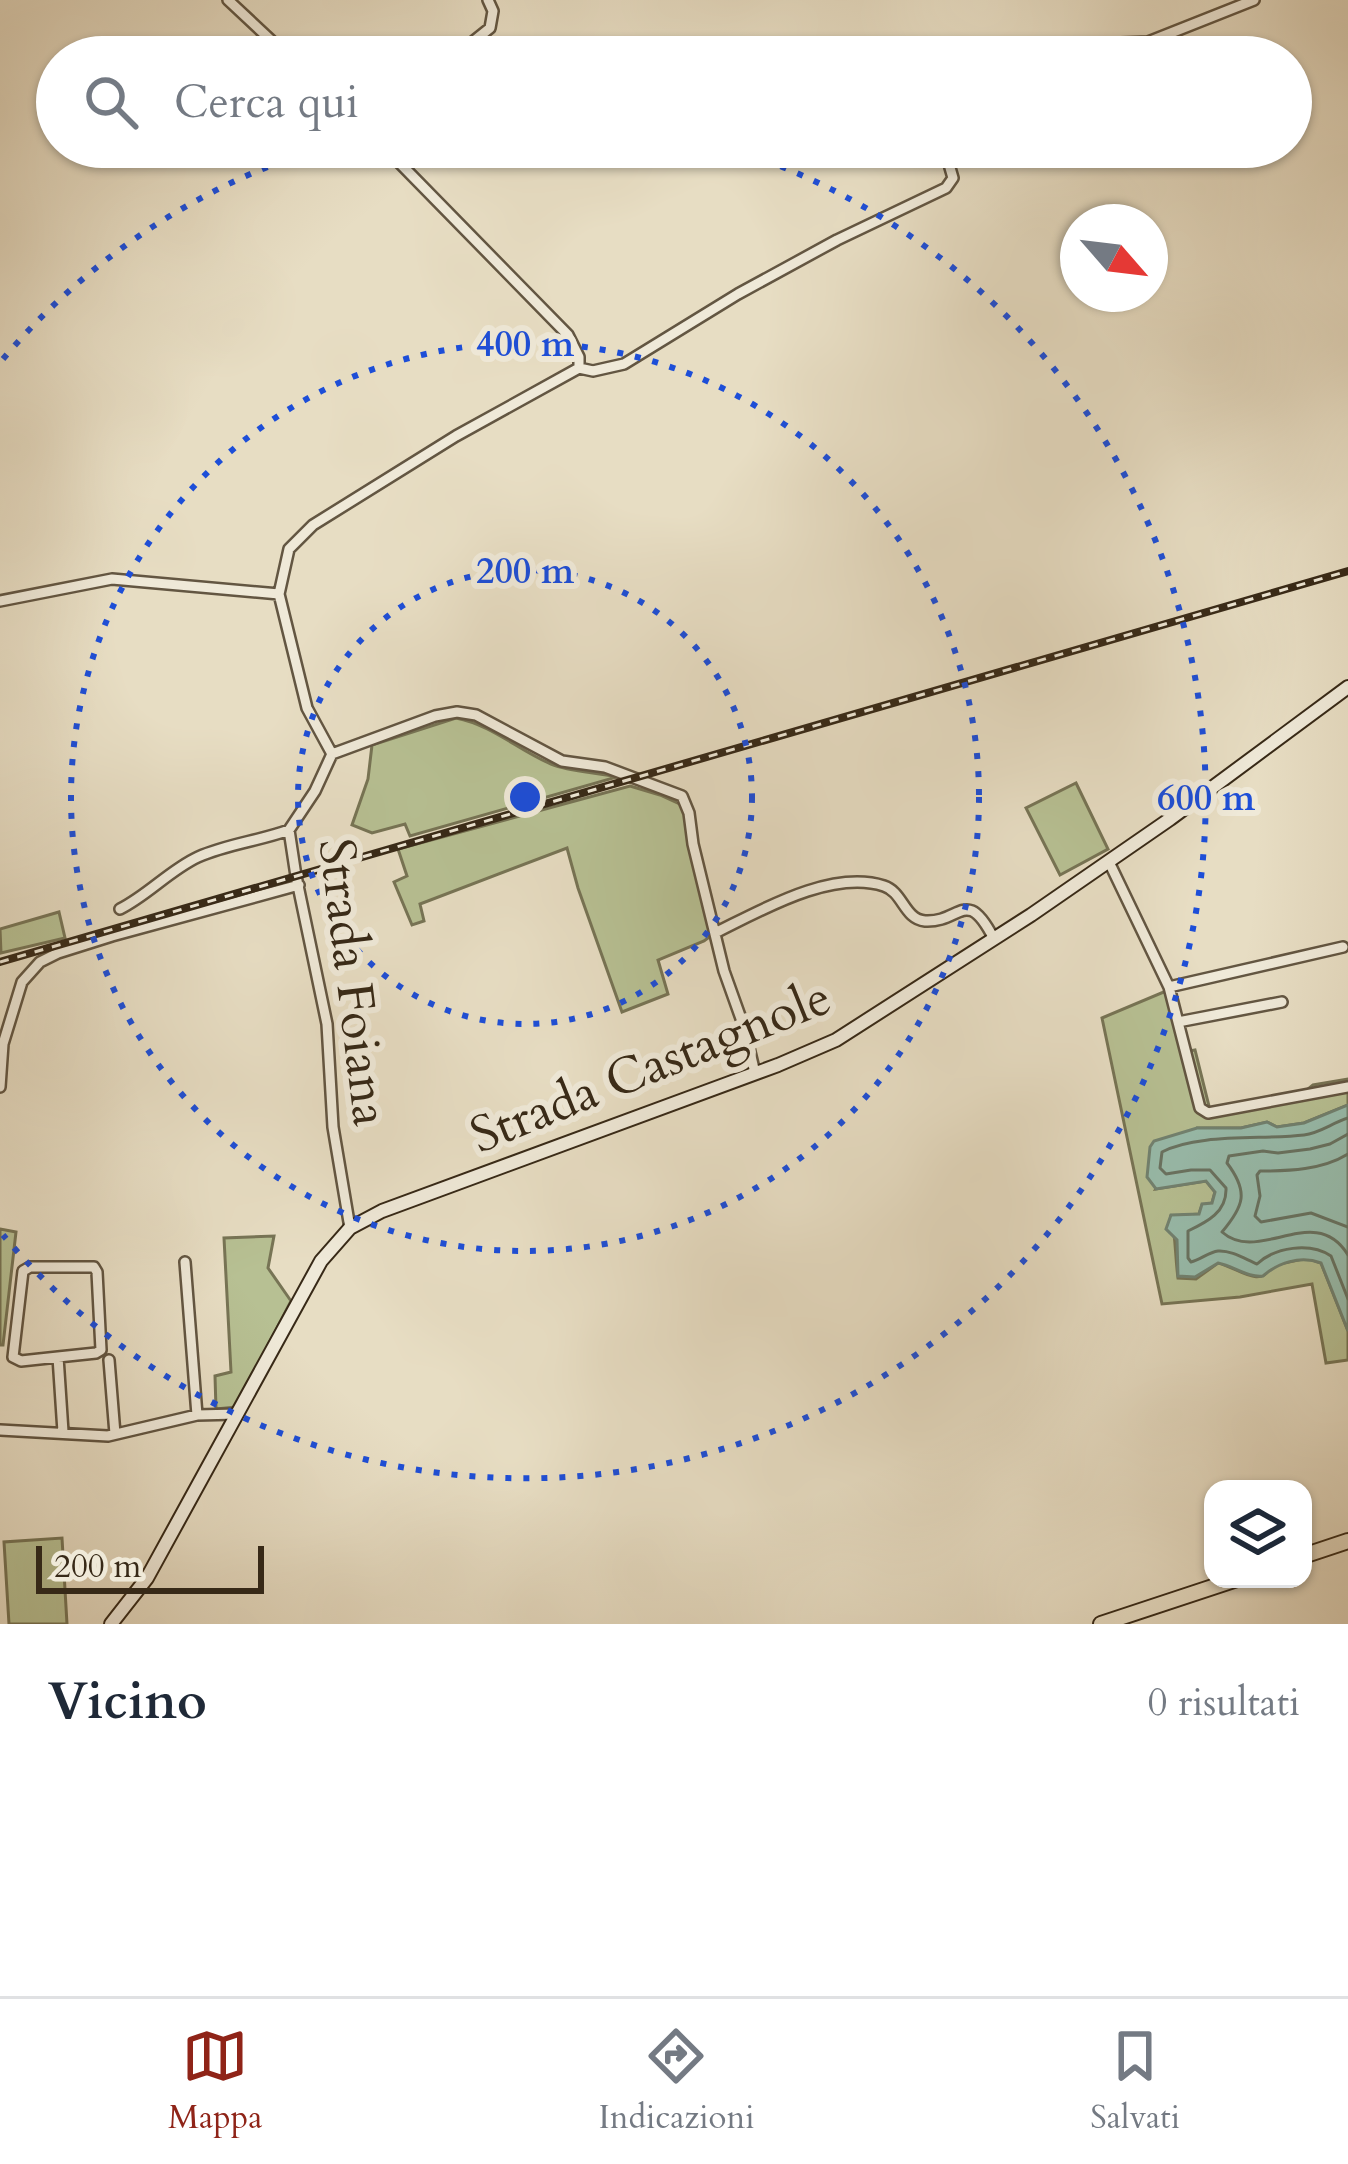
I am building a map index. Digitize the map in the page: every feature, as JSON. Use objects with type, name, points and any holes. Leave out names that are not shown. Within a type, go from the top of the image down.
[{"type":"main road","name":"Strada Castagnole","points":[[111,1624],[155,1566],[321,1261],[350,1228],[382,1211],[836,1040],[1109,862],[1348,687]]},
{"type":"main road","points":[[1312,1553],[1348,1540]]},
{"type":"main road","points":[[1101,1624],[1210,1588]]},
{"type":"street","points":[[228,0],[267,36]]},
{"type":"street","points":[[480,36],[490,28],[493,11],[488,0]]},
{"type":"street","points":[[1163,36],[1254,0]]},
{"type":"street","points":[[404,168],[568,335],[579,368]]},
{"type":"street","points":[[755,1073],[715,934],[687,804],[674,792],[605,767],[562,761],[476,715],[457,712],[332,754],[307,708],[279,594],[289,549],[314,525],[456,436],[579,368],[593,371],[624,364],[741,292],[946,188],[952,178],[949,168]]},
{"type":"street","points":[[0,601],[112,579],[279,594]]},
{"type":"street","name":"Strada Foiana","points":[[332,754],[289,830],[327,1024],[333,1127],[350,1228]]},
{"type":"street","points":[[120,909],[195,858],[289,830]]},
{"type":"street","points":[[1109,862],[1169,987],[1201,1108],[1208,1113],[1348,1087]]},
{"type":"street","points":[[715,934],[803,891],[864,884],[893,890],[910,915],[921,920],[974,912],[994,939]]},
{"type":"street","points":[[0,1087],[3,1043],[22,982],[40,962],[58,952],[299,885]]},
{"type":"street","points":[[1169,987],[1343,947]]},
{"type":"street","points":[[1178,1022],[1282,1001]]},
{"type":"street","points":[[185,1262],[197,1415]]},
{"type":"street","points":[[94,1267],[101,1350],[58,1357],[13,1357],[22,1271],[94,1267]]},
{"type":"street","points":[[58,1357],[63,1432]]},
{"type":"street","points":[[109,1360],[116,1434]]},
{"type":"street","points":[[0,1430],[108,1436],[197,1415],[237,1414]]},
{"type":"shaded area","points":[[456,718],[481,726],[551,764],[617,777],[410,836],[405,824],[372,833],[352,825],[368,779],[372,745]]},
{"type":"shaded area","points":[[1076,783],[1108,849],[1060,875],[1026,808]]},
{"type":"shaded area","points":[[630,786],[684,806],[715,933],[658,960],[668,994],[622,1012],[567,848],[420,904],[424,921],[412,925],[394,882],[407,876],[398,849]]},
{"type":"shaded area","points":[[59,912],[65,938],[1,953],[0,929]]},
{"type":"shaded area","points":[[1166,991],[1189,1051],[1195,1050],[1211,1114],[1348,1079],[1348,1105],[1304,1123],[1197,1128],[1156,1189],[1206,1181],[1215,1192],[1212,1203],[1202,1205],[1199,1214],[1171,1216],[1178,1278],[1196,1279],[1218,1263],[1255,1277],[1271,1266],[1307,1258],[1321,1263],[1348,1331],[1348,1360],[1326,1363],[1312,1284],[1162,1304],[1102,1018]]},
{"type":"shaded area","points":[[0,1229],[16,1232],[3,1345],[0,1345]]},
{"type":"shaded area","points":[[274,1236],[268,1268],[291,1301],[236,1407],[216,1409],[215,1376],[231,1372],[224,1238]]},
{"type":"shaded area","points":[[62,1538],[67,1624],[9,1624],[4,1542]]},
{"type":"water","points":[[1348,1105],[1348,1331],[1321,1263],[1290,1262],[1257,1276],[1218,1263],[1195,1277],[1178,1276],[1177,1240],[1166,1229],[1171,1215],[1199,1214],[1202,1204],[1212,1203],[1215,1192],[1206,1181],[1156,1189],[1147,1177],[1154,1141],[1197,1128],[1304,1123]]},
{"type":"railway","points":[[0,962],[1348,571]]}]
